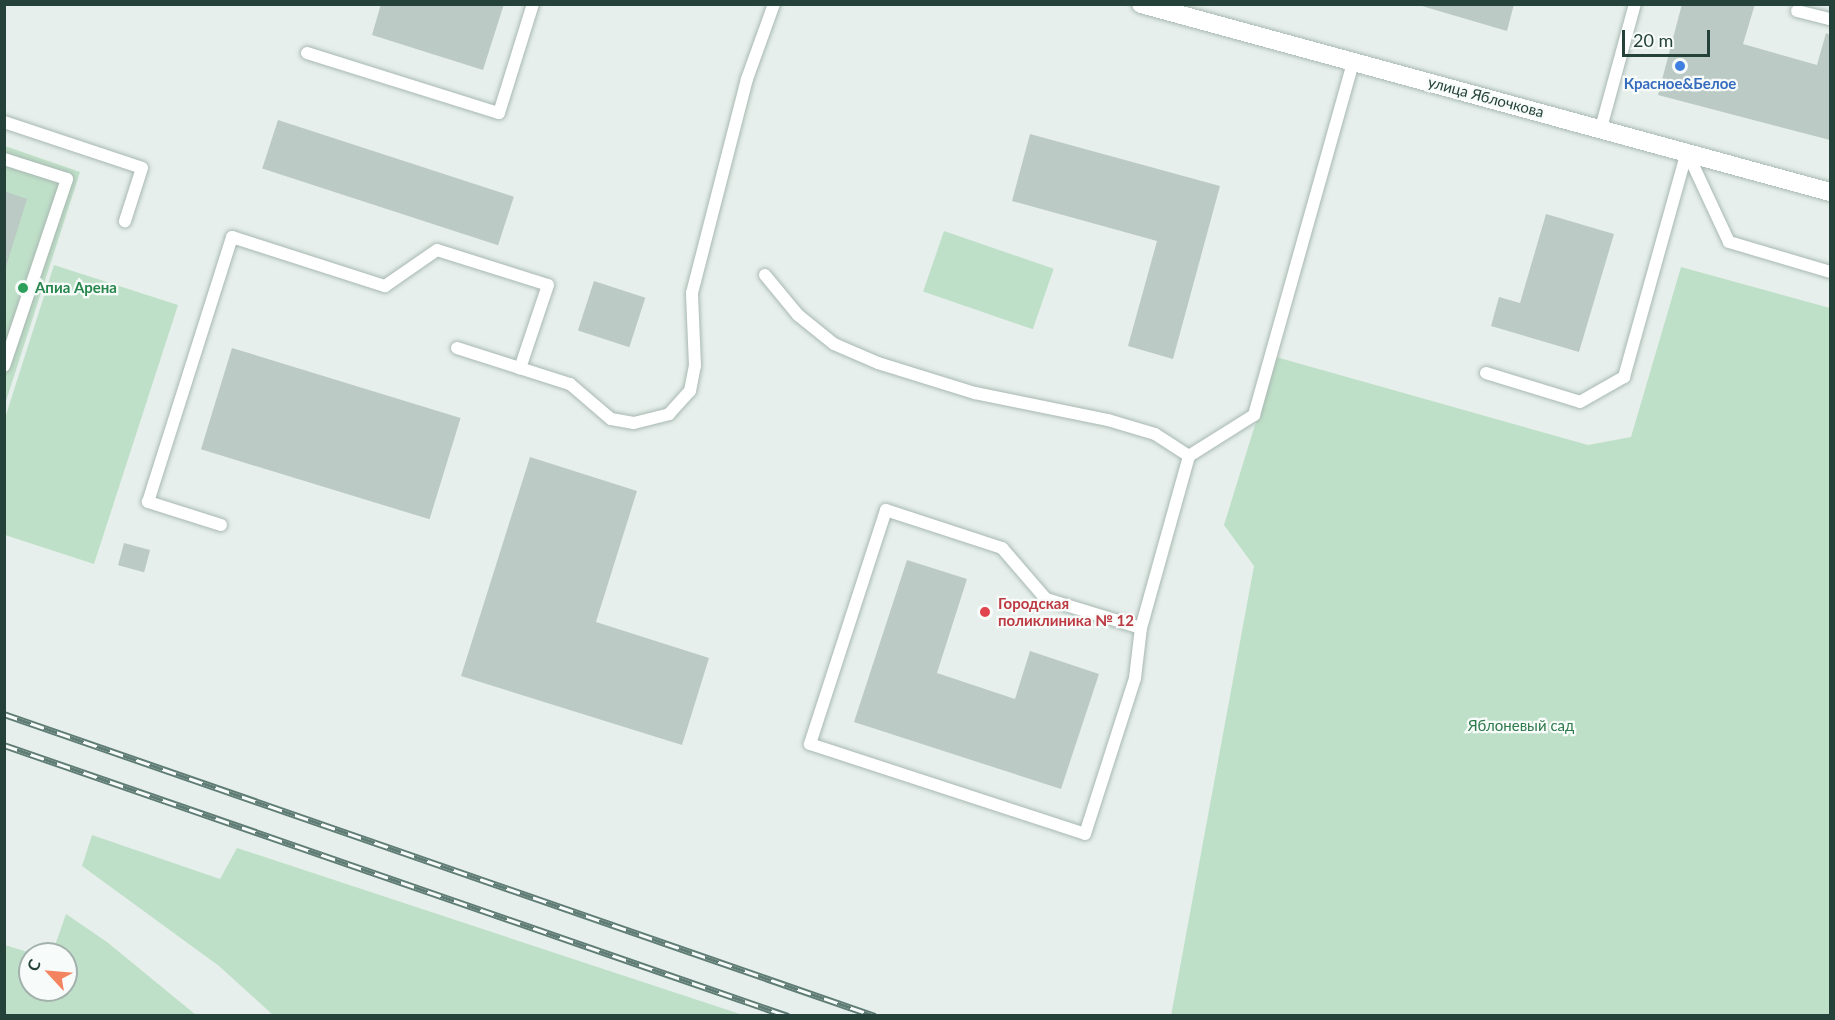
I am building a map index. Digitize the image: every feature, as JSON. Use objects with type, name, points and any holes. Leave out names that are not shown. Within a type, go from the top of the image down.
[{"type":"street","name":"улица Яблочкова","points":[[1141,4],[1830,192]]},
{"type":"lane","points":[[307,53],[499,114],[533,4]]},
{"type":"lane","points":[[457,348],[570,384],[611,419],[634,423],[669,414],[690,391],[695,366],[692,293],[747,80],[774,4]]},
{"type":"lane","points":[[1601,128],[1635,4]]},
{"type":"lane","points":[[1797,11],[1830,19]]},
{"type":"lane","points":[[1141,628],[1046,599],[1002,548],[886,510],[810,744],[1085,834],[1135,678],[1141,628],[1189,456],[1254,415],[1353,62]]},
{"type":"lane","points":[[4,122],[142,168],[125,221]]},
{"type":"lane","points":[[1687,152],[1729,242],[1830,272]]},
{"type":"lane","points":[[1486,374],[1580,402],[1624,377],[1687,152]]},
{"type":"lane","points":[[4,159],[67,179],[4,366]]},
{"type":"lane","points":[[221,525],[148,502],[232,237],[385,286],[437,250],[548,285],[520,368]]},
{"type":"lane","points":[[765,275],[798,315],[834,344],[878,363],[975,393],[1155,434],[1189,456]]},
{"type":"green space","name":"Апиа Арена","points":[[5,146],[80,172],[5,404]]},
{"type":"green space","points":[[944,231],[1054,269],[1033,329],[923,292]]},
{"type":"green space","points":[[54,265],[178,305],[94,564],[5,535],[5,418]]},
{"type":"green space","name":"Яблоневый сад","points":[[1681,267],[1830,308],[1830,1015],[1171,1016],[1254,566],[1224,525],[1276,357],[1588,445],[1631,437]]},
{"type":"green space","points":[[92,835],[220,879],[237,848],[743,1015],[273,1015],[219,966],[82,866]]},
{"type":"green space","points":[[66,914],[107,942],[196,1015],[5,1015],[5,945],[18,949],[18,1002],[78,1002],[78,942],[56,942]]},
{"type":"building","points":[[381,4],[504,4],[483,70],[372,35]]},
{"type":"building","points":[[1415,4],[1514,4],[1507,31]]},
{"type":"building","points":[[1682,4],[1755,4],[1743,44],[1817,65],[1826,33],[1830,35],[1830,140],[1658,95]]},
{"type":"building","points":[[278,120],[514,197],[498,245],[262,169]]},
{"type":"building","points":[[1030,134],[1220,186],[1173,359],[1128,346],[1157,241],[1012,201]]},
{"type":"building","points":[[4,191],[27,199],[5,270],[4,270]]},
{"type":"building","points":[[1546,214],[1614,234],[1579,352],[1491,326],[1499,297],[1520,303]]},
{"type":"building","points":[[594,281],[645,298],[629,347],[578,330]]},
{"type":"building","points":[[232,348],[461,418],[430,519],[201,449]]},
{"type":"building","points":[[530,457],[637,491],[596,622],[709,658],[682,745],[461,676]]},
{"type":"building","points":[[124,543],[150,550],[144,572],[118,565]]},
{"type":"building","points":[[907,560],[967,579],[937,673],[1015,699],[1030,651],[1099,674],[1061,789],[854,722]]},
{"type":"railway","points":[[4,714],[875,1016]]},
{"type":"railway","points":[[4,745],[788,1016]]},
{"type":"place","name":"Красное&Белое","points":[[1680,66]]},
{"type":"place","name":"Апиа Арена","points":[[23,288]]},
{"type":"place","name":"Городская поликлиника № 12","points":[[985,612]]}]
